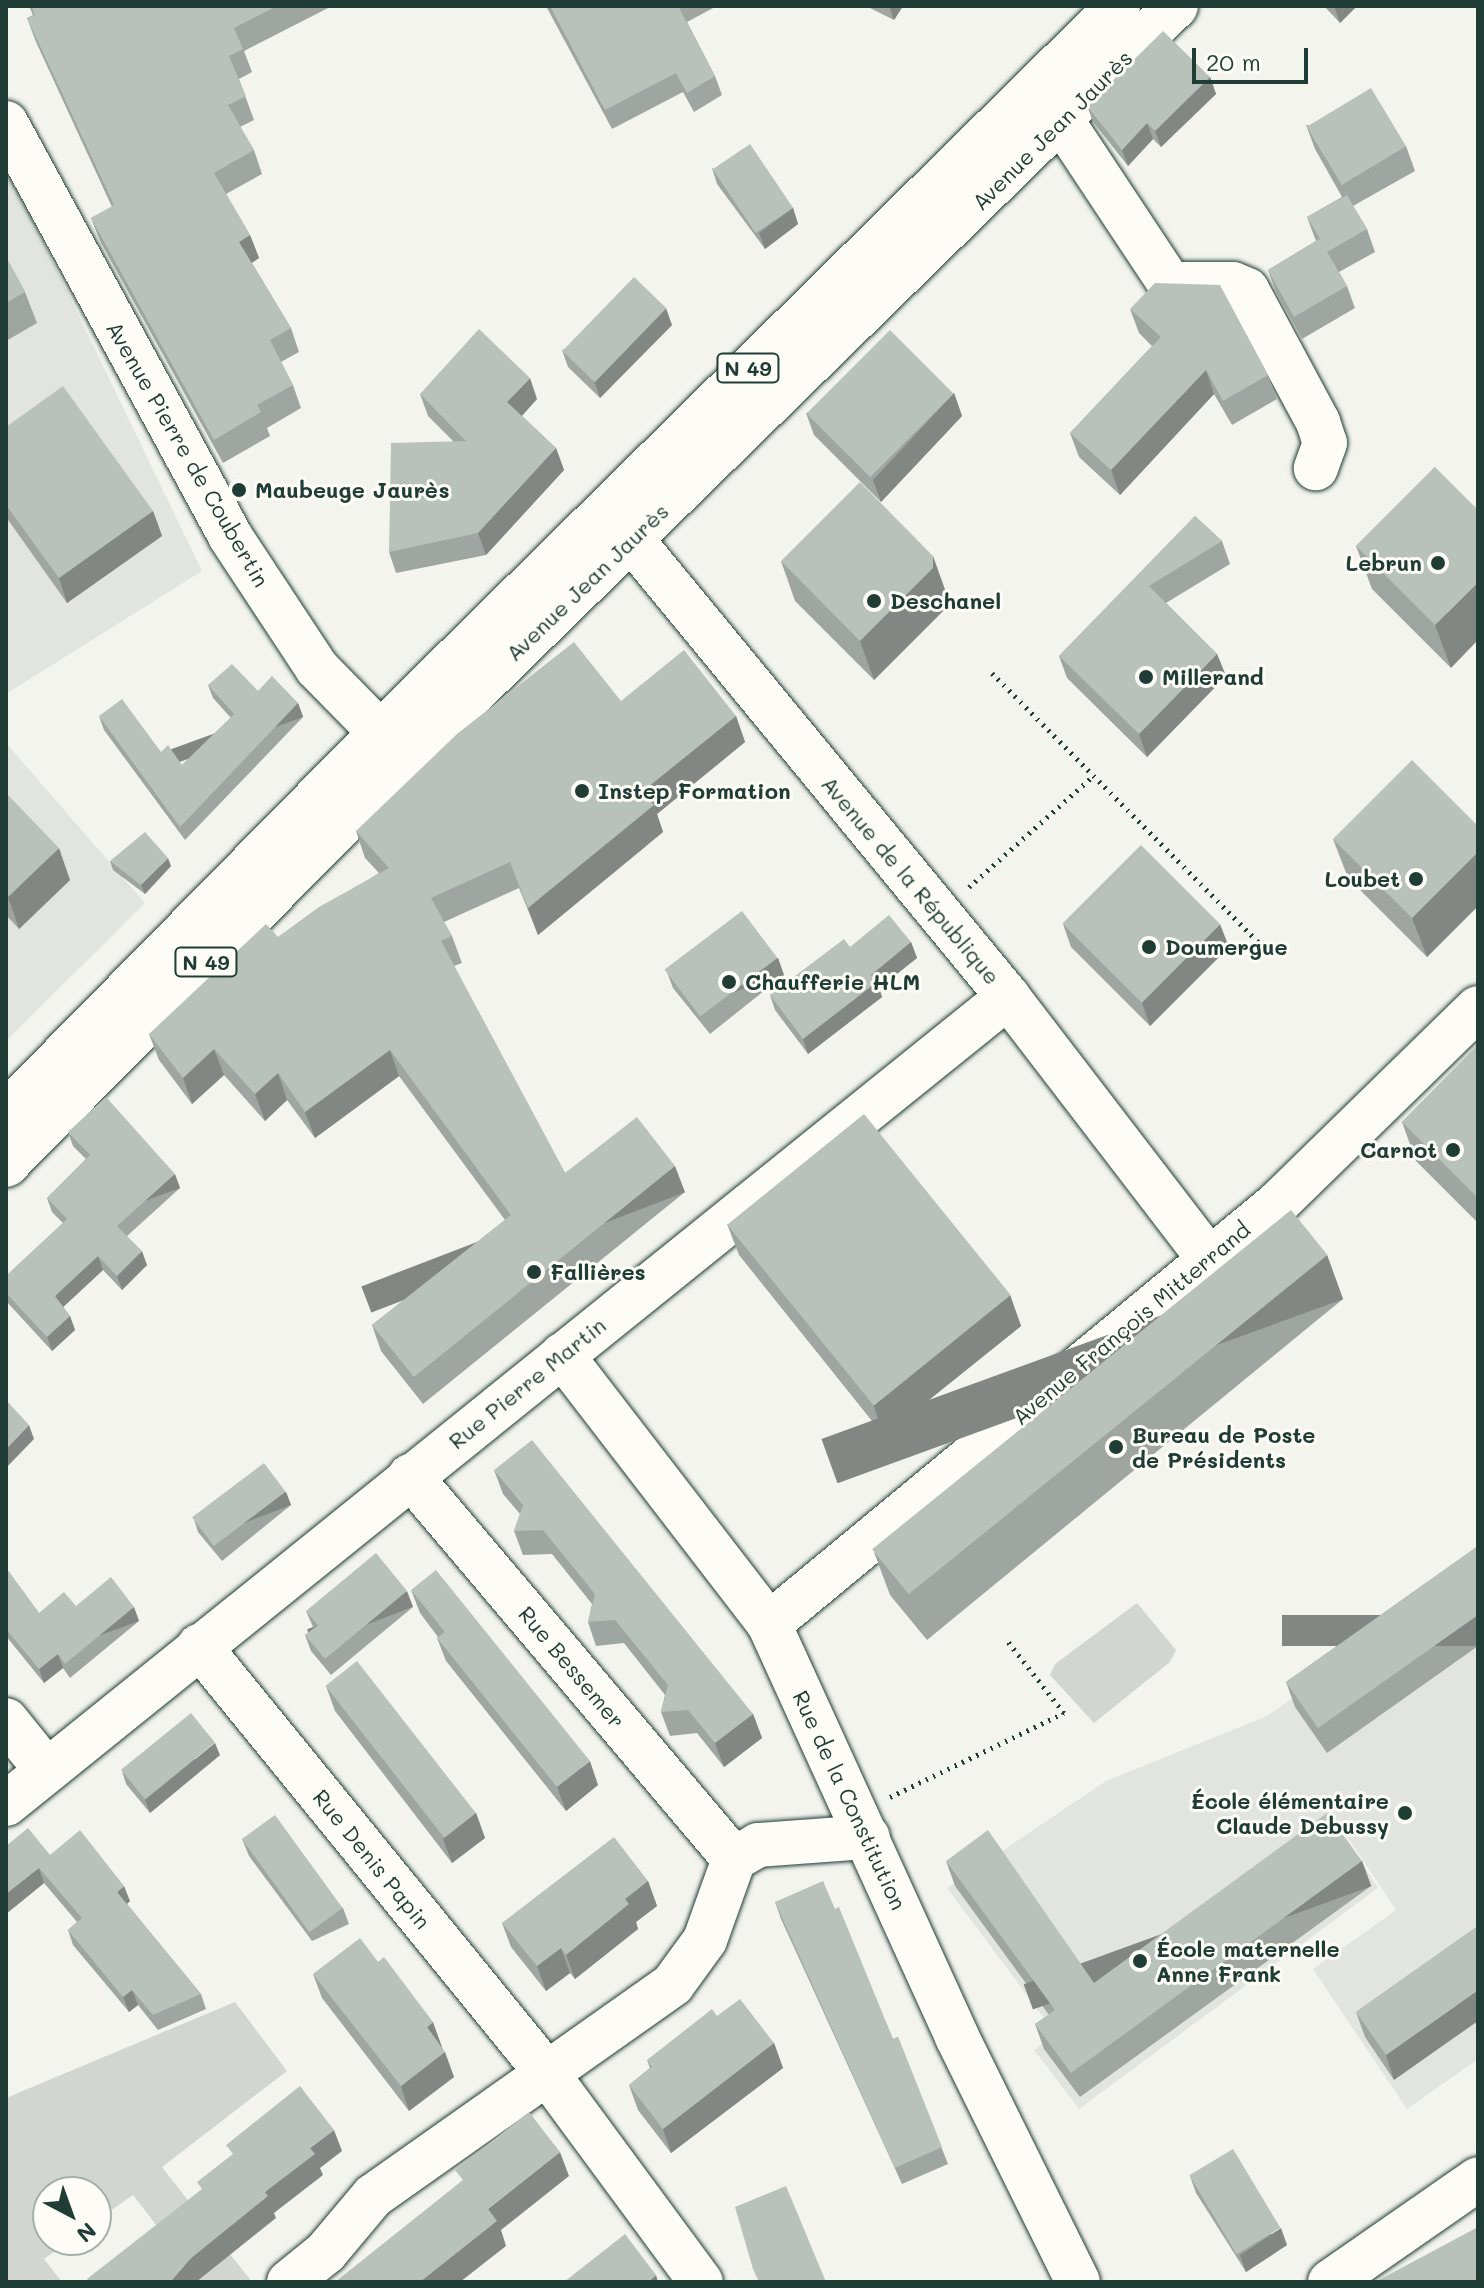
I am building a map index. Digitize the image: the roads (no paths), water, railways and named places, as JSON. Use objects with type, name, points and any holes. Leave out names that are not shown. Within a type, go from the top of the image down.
[{"type":"street","name":"Avenue Jean Jaurès","points":[[1048,105],[1118,6]]},
{"type":"street","name":"Avenue Jean Jaurès","points":[[6,1113],[393,746],[1048,105],[1176,6]]},
{"type":"street","points":[[1048,105],[1170,284],[1233,284],[1247,290],[1318,422],[1325,443],[1316,468]]},
{"type":"street","name":"Avenue Pierre de Coubertin","points":[[6,123],[32,179],[230,536],[317,668],[393,746]]},
{"type":"street","name":"Avenue de la République","points":[[618,525],[1008,997],[1207,1256]]},
{"type":"street","name":"Avenue Jean Jaurès","points":[[6,1165],[393,746]]},
{"type":"street","name":"Rue Pierre Martin","points":[[6,1804],[1008,997]]},
{"type":"street","name":"Avenue François Mitterrand","points":[[769,1624],[1207,1256],[1300,1183],[1478,1008]]},
{"type":"street","name":"Rue de la Constitution","points":[[562,1355],[769,1624],[957,2037],[1078,2282]]},
{"type":"street","name":"Rue Bessemer","points":[[410,1476],[734,1859]]},
{"type":"street","name":"Rue Denis Papin","points":[[199,1646],[546,2072],[701,2282]]},
{"type":"street","points":[[6,1720],[47,1771]]},
{"type":"street","points":[[289,2282],[326,2252],[373,2196],[673,1984],[705,1940],[734,1859],[758,1845],[863,1825]]},
{"type":"street","points":[[1330,2282],[1478,2179]]},
{"type":"place","name":"Maubeuge Jaurès","points":[[239,490]]},
{"type":"place","name":"Lebrun","points":[[1438,563]]},
{"type":"place","name":"Deschanel","points":[[874,601]]},
{"type":"place","name":"Millerand","points":[[1146,677]]},
{"type":"place","name":"Instep Formation","points":[[582,791]]},
{"type":"place","name":"Loubet","points":[[1416,879]]},
{"type":"place","name":"Doumergue","points":[[1149,947]]},
{"type":"place","name":"Chaufferie HLM","points":[[729,982]]},
{"type":"place","name":"Carnot","points":[[1453,1150]]},
{"type":"place","name":"Fallières","points":[[534,1272]]},
{"type":"place","name":"Bureau de Poste de Présidents","points":[[1116,1447]]},
{"type":"place","name":"École élémentaire Claude Debussy","points":[[1405,1813]]},
{"type":"place","name":"École maternelle Anne Frank","points":[[1140,1961]]}]
